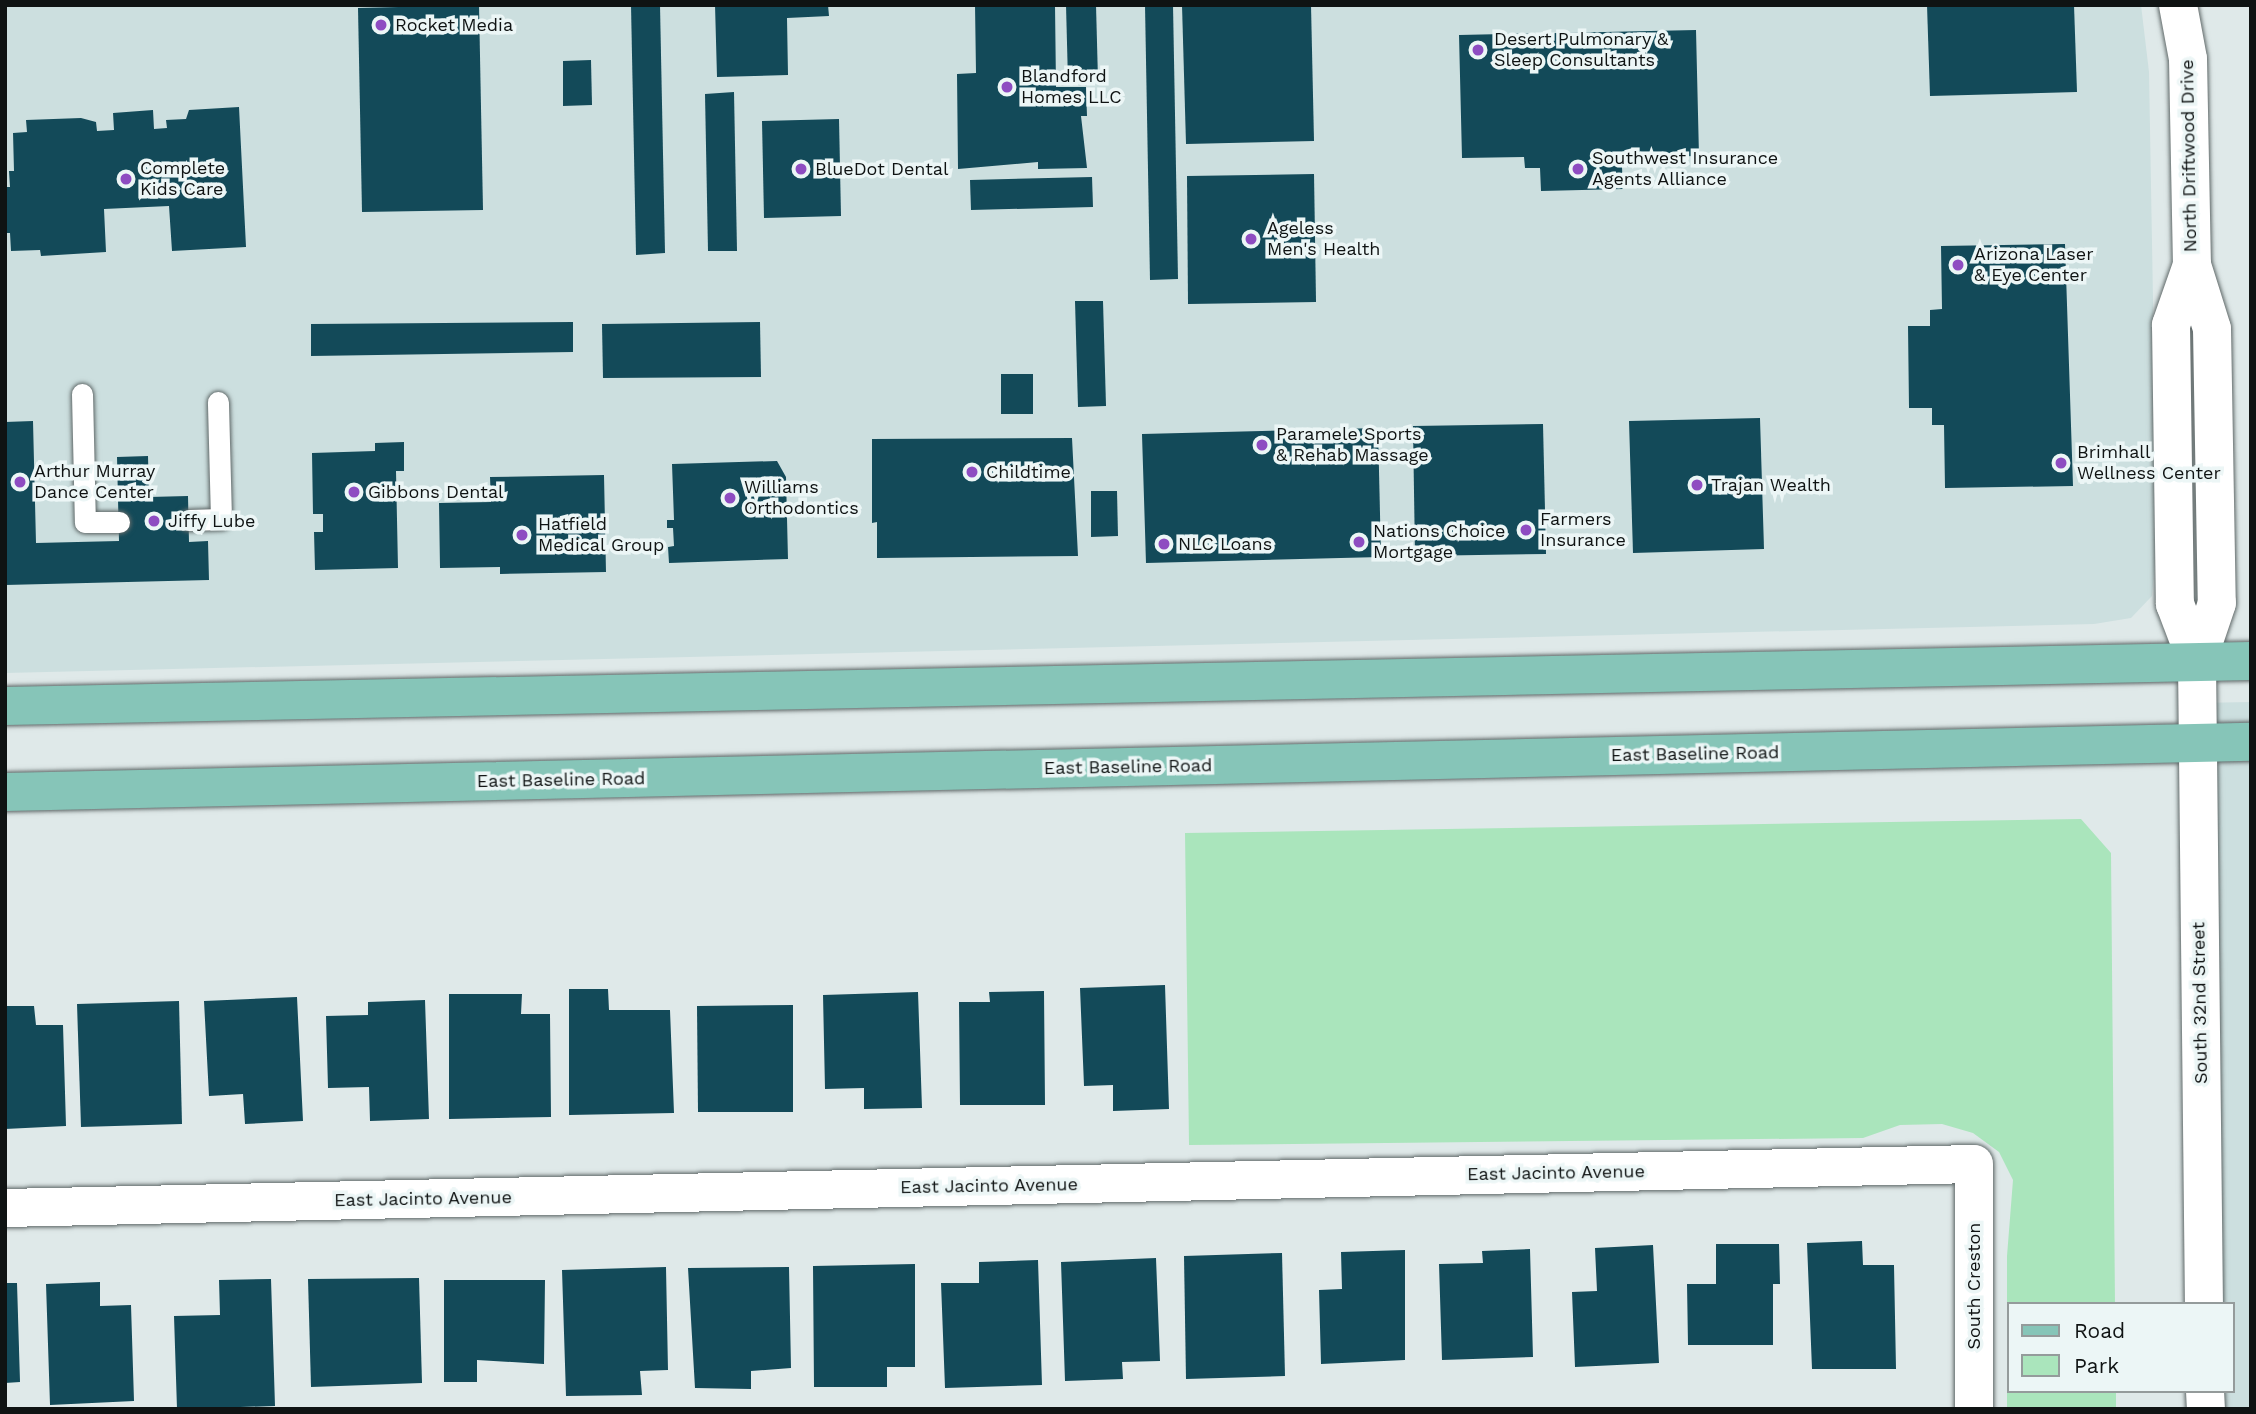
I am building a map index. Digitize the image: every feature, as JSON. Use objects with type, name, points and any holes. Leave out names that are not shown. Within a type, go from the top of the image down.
[{"type":"main road","points":[[5,706],[2251,661]]},
{"type":"main road","name":"East Baseline Road","points":[[5,792],[2251,742]]},
{"type":"street","name":"North Driftwood Drive","points":[[2178,5],[2189,59],[2192,265],[2171,325],[2175,604],[2197,662],[2197,703]]},
{"type":"street","name":"South 32nd Street","points":[[2197,703],[2204,1302]]},
{"type":"street","name":"East Jacinto Avenue","points":[[5,1208],[1973,1164]]},
{"type":"street","name":"South Creston","points":[[1973,1164],[1974,1409]]},
{"type":"lane","points":[[82,394],[85,522],[119,522]]},
{"type":"lane","points":[[189,520],[221,519],[218,402]]},
{"type":"shaded area","points":[[5,5],[2141,5],[2149,72],[2155,559],[2152,596],[2131,618],[2094,624],[5,673]]},
{"type":"shaded area","points":[[2251,702],[2251,1409],[2206,1409],[2205,1393],[2235,1393],[2235,1302],[2204,1302],[2197,703]]},
{"type":"green space","points":[[2081,819],[2111,853],[2115,1302],[2008,1302],[2008,1393],[2116,1393],[2116,1409],[2007,1409],[2007,1256],[2013,1180],[1999,1152],[1973,1133],[1942,1124],[1900,1125],[1863,1138],[1189,1145],[1185,833]]},
{"type":"building","points":[[479,5],[483,210],[362,212],[358,8]]},
{"type":"building","points":[[631,5],[660,5],[665,253],[636,255]]},
{"type":"building","points":[[715,5],[828,5],[829,16],[787,18],[788,75],[717,77]]},
{"type":"building","name":"Blandford Homes LLC","points":[[975,5],[1055,5],[1056,87],[1086,87],[1087,116],[1081,116],[1087,168],[1038,169],[1038,162],[958,169],[957,74],[976,73]]},
{"type":"building","points":[[1066,5],[1096,5],[1098,80],[1068,81]]},
{"type":"building","points":[[1145,5],[1173,5],[1178,279],[1150,280]]},
{"type":"building","points":[[1182,5],[1311,5],[1314,141],[1186,144]]},
{"type":"building","points":[[1927,5],[2074,5],[2077,92],[1930,96]]},
{"type":"building","points":[[1696,30],[1699,156],[1638,157],[1638,167],[1622,167],[1623,189],[1541,191],[1540,168],[1525,168],[1524,157],[1462,158],[1459,35]]},
{"type":"building","points":[[591,60],[592,105],[563,106],[563,61]]},
{"type":"building","points":[[734,92],[737,251],[708,251],[705,94]]},
{"type":"building","name":"Complete Kids Care","points":[[239,107],[246,247],[172,251],[169,206],[104,209],[106,252],[41,256],[40,250],[11,251],[10,233],[5,233],[5,187],[10,187],[9,171],[14,171],[13,133],[27,132],[26,120],[81,118],[96,122],[97,131],[114,130],[113,113],[153,110],[154,129],[167,128],[166,120],[186,119],[189,110]]},
{"type":"building","name":"BlueDot Dental","points":[[839,119],[841,216],[764,218],[762,121]]},
{"type":"building","name":"Ageless Men's Health","points":[[1314,174],[1316,302],[1188,304],[1187,176]]},
{"type":"building","points":[[1092,177],[1093,207],[971,210],[970,180]]},
{"type":"building","points":[[2065,244],[2073,486],[1945,488],[1944,425],[1932,425],[1932,408],[1909,408],[1908,326],[1930,326],[1930,310],[1942,309],[1941,246]]},
{"type":"building","points":[[1075,301],[1103,301],[1106,406],[1078,407]]},
{"type":"building","points":[[573,322],[573,352],[311,356],[311,324]]},
{"type":"building","points":[[760,322],[761,377],[603,378],[602,324]]},
{"type":"building","points":[[1001,374],[1033,374],[1033,414],[1001,414]]},
{"type":"building","name":"Trajan Wealth","points":[[1760,418],[1764,549],[1633,553],[1629,421]]},
{"type":"building","points":[[33,421],[36,543],[119,541],[117,457],[148,456],[149,497],[188,496],[189,542],[208,541],[209,580],[5,585],[5,422]]},
{"type":"building","points":[[1543,424],[1546,554],[1415,556],[1413,426]]},
{"type":"building","points":[[1378,428],[1381,557],[1146,563],[1142,434]]},
{"type":"building","name":"Childtime","points":[[1072,438],[1078,556],[877,558],[877,522],[872,523],[872,439]]},
{"type":"building","name":"Gibbons Dental","points":[[404,442],[404,471],[396,471],[398,568],[315,570],[314,532],[323,532],[323,514],[313,514],[312,453],[375,451],[375,443]]},
{"type":"building","name":"Williams Orthodontics","points":[[777,461],[786,477],[788,559],[669,563],[668,547],[674,546],[673,528],[667,528],[667,520],[674,520],[672,464]]},
{"type":"building","name":"Hatfield Medical Group","points":[[604,475],[606,572],[500,574],[500,567],[440,568],[439,503],[491,502],[490,477]]},
{"type":"building","points":[[1091,491],[1117,491],[1118,536],[1091,537]]},
{"type":"building","points":[[1165,985],[1169,1109],[1113,1111],[1113,1085],[1084,1086],[1080,988]]},
{"type":"building","points":[[569,989],[608,989],[609,1010],[670,1010],[674,1113],[569,1115]]},
{"type":"building","points":[[1044,991],[1045,1105],[960,1105],[959,1002],[990,1002],[989,992]]},
{"type":"building","points":[[918,992],[922,1108],[864,1109],[864,1088],[825,1089],[823,995]]},
{"type":"building","points":[[449,994],[522,994],[521,1014],[550,1014],[551,1117],[449,1119]]},
{"type":"building","points":[[297,997],[303,1121],[245,1124],[243,1094],[209,1096],[204,1001]]},
{"type":"building","points":[[425,1000],[429,1119],[370,1121],[369,1087],[328,1088],[326,1016],[368,1015],[368,1002]]},
{"type":"building","points":[[179,1001],[182,1124],[81,1127],[77,1004]]},
{"type":"building","points":[[793,1005],[793,1112],[698,1112],[697,1006]]},
{"type":"building","points":[[5,1006],[34,1006],[36,1025],[63,1025],[66,1126],[5,1129]]},
{"type":"building","points":[[1862,1241],[1863,1265],[1894,1265],[1896,1369],[1812,1369],[1807,1243]]},
{"type":"building","points":[[1716,1244],[1779,1244],[1780,1284],[1773,1284],[1773,1345],[1688,1345],[1687,1284],[1716,1284]]},
{"type":"building","points":[[1653,1245],[1659,1363],[1575,1367],[1572,1292],[1597,1291],[1595,1248]]},
{"type":"building","points":[[1530,1249],[1533,1357],[1442,1360],[1439,1264],[1483,1263],[1482,1251]]},
{"type":"building","points":[[1405,1250],[1405,1360],[1321,1364],[1319,1290],[1342,1289],[1341,1252]]},
{"type":"building","points":[[1282,1253],[1285,1376],[1186,1379],[1184,1256]]},
{"type":"building","points":[[1156,1258],[1160,1361],[1122,1362],[1123,1379],[1065,1381],[1061,1262]]},
{"type":"building","points":[[1038,1260],[1042,1385],[945,1388],[941,1283],[979,1283],[979,1262]]},
{"type":"building","points":[[915,1264],[915,1367],[887,1367],[887,1387],[814,1387],[813,1266]]},
{"type":"building","points":[[666,1267],[668,1370],[640,1371],[642,1395],[566,1396],[562,1270]]},
{"type":"building","points":[[789,1267],[791,1368],[751,1371],[751,1389],[695,1388],[688,1268]]},
{"type":"building","points":[[419,1278],[422,1383],[311,1387],[308,1279]]},
{"type":"building","points":[[271,1279],[275,1406],[177,1409],[174,1316],[220,1315],[219,1280]]},
{"type":"building","points":[[444,1280],[545,1280],[544,1364],[477,1360],[477,1382],[444,1382]]},
{"type":"building","points":[[100,1282],[100,1306],[131,1305],[134,1401],[50,1405],[46,1284]]},
{"type":"building","points":[[5,1283],[17,1283],[20,1382],[5,1383]]},
{"type":"place","name":"Rocket Media","points":[[381,25]]},
{"type":"place","name":"Desert Pulmonary & Sleep Consultants","points":[[1478,50]]},
{"type":"place","name":"Blandford Homes LLC","points":[[1007,87]]},
{"type":"place","name":"BlueDot Dental","points":[[801,169]]},
{"type":"place","name":"Southwest Insurance Agents Alliance","points":[[1578,169]]},
{"type":"place","name":"Complete Kids Care","points":[[126,179]]},
{"type":"place","name":"Ageless Men's Health","points":[[1251,239]]},
{"type":"place","name":"Arizona Laser & Eye Center","points":[[1958,265]]},
{"type":"place","name":"Paramele Sports & Rehab Massage","points":[[1262,445]]},
{"type":"place","name":"Brimhall Wellness Center","points":[[2061,463]]},
{"type":"place","name":"Childtime","points":[[972,472]]},
{"type":"place","name":"Arthur Murray Dance Center","points":[[20,482]]},
{"type":"place","name":"Trajan Wealth","points":[[1697,485]]},
{"type":"place","name":"Gibbons Dental","points":[[354,492]]},
{"type":"place","name":"Williams Orthodontics","points":[[730,498]]},
{"type":"place","name":"Jiffy Lube","points":[[154,521]]},
{"type":"place","name":"Farmers Insurance","points":[[1526,530]]},
{"type":"place","name":"Hatfield Medical Group","points":[[522,535]]},
{"type":"place","name":"Nations Choice Mortgage","points":[[1359,542]]},
{"type":"place","name":"NLC Loans","points":[[1164,544]]}]
